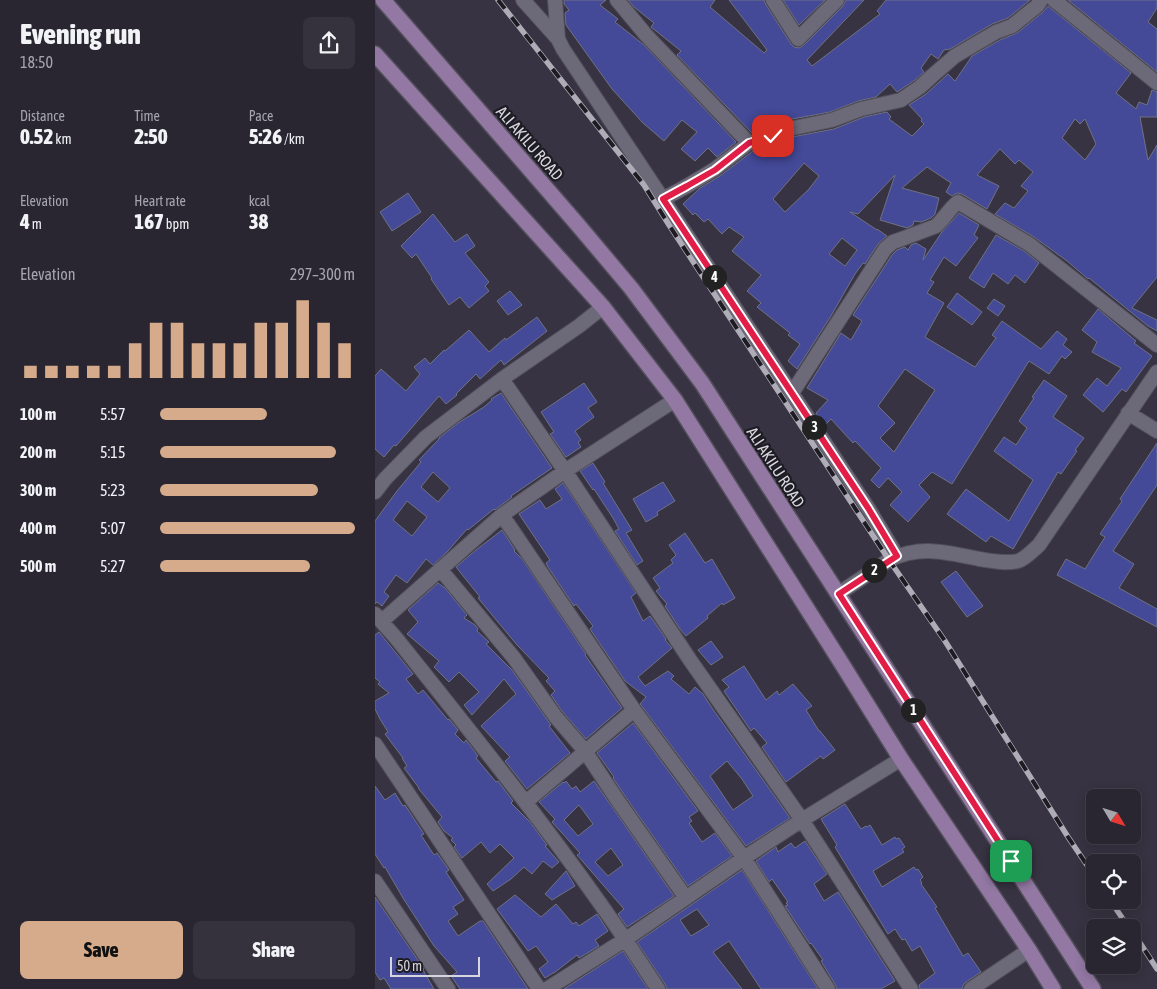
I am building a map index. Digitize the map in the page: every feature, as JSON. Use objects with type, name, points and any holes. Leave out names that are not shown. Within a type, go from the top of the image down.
[{"type":"main road","name":"ALI AKILU ROAD","points":[[383,0],[579,225],[631,288],[702,383],[1093,989]]},
{"type":"main road","points":[[375,54],[603,307],[675,400],[901,760],[1029,950],[1053,989]]},
{"type":"street","points":[[523,0],[558,39],[868,508],[897,556]]},
{"type":"street","points":[[555,0],[558,39]]},
{"type":"street","points":[[617,0],[646,35],[749,143]]},
{"type":"street","points":[[773,0],[798,39],[837,0]]},
{"type":"street","points":[[663,199],[715,170],[749,143],[789,129],[832,120],[861,109],[901,100],[920,87],[955,56],[996,32],[1012,26],[1037,6],[1041,0]]},
{"type":"street","points":[[1054,0],[1157,83]]},
{"type":"street","points":[[792,393],[885,249],[893,242],[935,226],[958,202],[1029,244],[1157,345]]},
{"type":"street","points":[[375,492],[380,476],[425,437],[502,378],[579,326],[603,307]]},
{"type":"street","points":[[839,594],[897,556],[920,550],[941,551],[1000,563],[1019,561],[1039,545],[1157,372]]},
{"type":"street","points":[[502,378],[690,660],[802,820],[911,989]]},
{"type":"street","points":[[658,989],[626,939],[526,802],[379,618],[502,516],[565,471],[675,400]]},
{"type":"street","points":[[1128,413],[1157,430]]},
{"type":"street","points":[[502,516],[634,710],[744,858],[828,989]]},
{"type":"street","points":[[440,569],[514,658],[555,716],[585,751],[686,898]]},
{"type":"street","points":[[526,802],[634,710]]},
{"type":"street","points":[[375,744],[539,989]]},
{"type":"street","points":[[547,989],[626,939],[802,820],[901,760]]},
{"type":"street","points":[[375,880],[448,989]]},
{"type":"street","points":[[971,989],[1029,950]]},
{"type":"building","points":[[564,0],[606,0],[600,5],[618,19],[615,22],[644,45],[736,142],[717,157],[708,148],[695,161],[681,149],[697,132],[682,120],[664,141],[643,123],[612,89],[566,25],[565,13],[569,10],[564,4]]},
{"type":"building","points":[[628,0],[715,0],[710,7],[764,53],[767,50],[729,0],[764,0],[791,44],[799,48],[843,6],[846,0],[864,0],[807,60],[812,66],[880,14],[877,11],[886,0],[1030,0],[1008,18],[992,24],[950,49],[944,50],[938,59],[931,54],[921,68],[924,72],[897,92],[890,84],[876,97],[858,101],[830,112],[787,120],[770,128],[752,133],[677,55],[681,51],[651,27],[654,23]]},
{"type":"building","points":[[783,0],[825,0],[799,25]]},
{"type":"building","points":[[1068,0],[1157,0],[1157,8],[1148,22],[1157,29],[1157,72]]},
{"type":"building","points":[[1048,6],[1131,73],[1116,93],[1136,109],[1139,102],[1147,105],[1152,90],[1157,92],[1157,117],[1140,117],[1148,160],[1157,145],[1157,277],[1132,308],[1157,320],[1157,331],[1034,237],[995,214],[1005,203],[1014,208],[1028,191],[1021,186],[1033,172],[1019,160],[1015,164],[1000,149],[977,175],[999,186],[987,209],[962,194],[957,193],[952,196],[946,192],[951,183],[927,167],[902,188],[939,198],[935,214],[931,218],[921,222],[914,221],[913,225],[907,228],[880,220],[895,175],[858,214],[850,212],[887,236],[878,244],[865,264],[863,263],[855,274],[797,369],[788,361],[800,344],[788,335],[790,333],[757,307],[761,303],[747,291],[761,275],[732,251],[744,237],[729,227],[722,234],[708,219],[704,222],[695,213],[693,215],[683,204],[700,188],[720,176],[753,151],[792,137],[834,129],[864,117],[887,112],[891,117],[889,119],[912,136],[924,124],[921,121],[922,119],[909,105],[926,94],[948,74],[955,81],[972,56],[1000,40],[1017,33]],"holes":[[[1075,119],[1080,124],[1085,119],[1096,144],[1085,160],[1062,138]],[[804,163],[819,176],[809,189],[785,212],[773,199]],[[842,238],[857,250],[845,266],[829,254]]]},
{"type":"building","points":[[408,193],[421,212],[392,231],[380,212]]},
{"type":"building","points":[[959,213],[979,225],[974,235],[978,238],[956,266],[944,257],[930,280],[934,282],[927,293],[944,303],[925,337],[975,367],[996,338],[992,335],[1002,321],[1041,349],[1057,331],[1067,339],[1063,345],[1072,352],[1065,359],[1062,356],[1049,374],[1029,361],[952,484],[932,472],[919,485],[930,497],[908,522],[890,505],[902,492],[888,478],[879,488],[871,480],[881,468],[855,441],[853,443],[831,419],[826,424],[817,415],[816,413],[828,400],[807,388],[841,333],[851,340],[862,321],[853,315],[892,255],[897,250],[905,247],[908,250],[911,245],[916,243],[926,249],[923,260],[942,232]],"holes":[[[905,369],[935,390],[894,452],[880,438],[895,423],[878,406]]]},
{"type":"building","points":[[433,214],[455,242],[467,234],[475,246],[465,253],[489,282],[485,286],[489,291],[469,308],[460,297],[449,305],[416,254],[412,258],[401,246]]},
{"type":"building","points":[[996,235],[1024,251],[1039,263],[1025,283],[1015,275],[1008,284],[993,273],[984,288],[969,278]]},
{"type":"building","points":[[510,291],[522,305],[508,315],[497,301]]},
{"type":"building","points":[[957,293],[982,312],[972,325],[947,307]]},
{"type":"building","points":[[994,299],[1005,306],[998,316],[987,308]]},
{"type":"building","points":[[1098,309],[1136,341],[1134,343],[1152,356],[1126,392],[1122,389],[1103,412],[1083,395],[1097,378],[1107,386],[1121,368],[1092,352],[1097,342],[1082,330]]},
{"type":"building","points":[[537,317],[547,331],[504,365],[501,360],[480,379],[476,374],[446,404],[439,396],[396,446],[394,445],[384,457],[375,449],[375,376],[381,369],[406,391],[420,374],[414,367],[425,358],[430,364],[469,330],[489,352],[505,338],[506,340]]},
{"type":"building","points":[[1044,380],[1067,396],[1053,417],[1084,438],[1061,474],[1058,472],[1013,549],[991,536],[986,542],[947,514],[966,489],[1009,521],[1033,480],[994,451],[1004,437],[1016,445],[1027,428],[1019,421]]},
{"type":"building","points":[[584,383],[597,402],[588,408],[594,417],[575,431],[581,440],[578,442],[581,447],[566,457],[550,434],[554,432],[541,412]]},
{"type":"building","points":[[501,393],[552,468],[467,529],[433,565],[426,559],[407,583],[396,575],[384,592],[389,596],[382,606],[377,602],[375,604],[375,521],[421,462],[419,460],[439,438],[458,423],[484,407],[491,399]],"holes":[[[433,472],[450,488],[438,502],[421,487]],[[407,501],[427,517],[412,536],[393,520]]]},
{"type":"building","points":[[1157,443],[1157,485],[1113,551],[1134,564],[1119,588],[1157,609],[1157,627],[1057,575],[1066,559],[1085,569],[1105,537],[1100,534],[1122,501],[1120,499]]},
{"type":"building","points":[[593,463],[632,530],[626,533],[643,561],[637,565],[615,531],[619,529],[613,518],[580,471]]},
{"type":"building","points":[[663,482],[675,501],[657,512],[658,515],[646,522],[633,499]]},
{"type":"building","points":[[563,483],[636,593],[631,597],[643,621],[650,616],[672,648],[638,677],[645,686],[668,671],[674,676],[671,679],[689,694],[695,687],[703,694],[790,818],[746,846],[640,704],[646,697],[625,681],[590,629],[593,626],[576,604],[574,606],[548,567],[546,563],[550,560],[519,514],[540,500],[546,509],[562,499],[555,489]],"holes":[[[727,761],[753,796],[733,810],[710,776]]]},
{"type":"building","points":[[502,530],[514,551],[522,559],[622,708],[586,739],[551,695],[555,691],[546,681],[549,678],[517,645],[478,598],[480,597],[456,567]]},
{"type":"building","points":[[685,533],[705,563],[712,559],[735,598],[723,605],[722,603],[707,616],[708,618],[686,636],[665,606],[667,604],[656,591],[660,588],[653,578],[673,563],[671,560],[676,555],[669,545]]},
{"type":"building","points":[[956,571],[983,606],[967,617],[941,582]]},
{"type":"building","points":[[438,583],[445,588],[467,615],[464,618],[475,625],[478,629],[477,631],[489,642],[486,644],[512,670],[551,725],[549,726],[570,753],[527,789],[505,761],[510,757],[481,726],[516,694],[504,679],[472,715],[464,705],[479,692],[459,672],[449,682],[434,667],[439,661],[407,634],[418,622],[408,610]]},
{"type":"building","points":[[379,632],[413,674],[406,679],[418,694],[423,690],[449,719],[458,730],[455,734],[464,743],[466,740],[478,756],[476,758],[496,782],[498,781],[513,801],[511,803],[530,822],[547,845],[545,846],[559,862],[552,868],[543,861],[532,874],[524,867],[511,879],[493,891],[487,884],[514,858],[500,844],[490,853],[481,842],[462,858],[454,847],[456,845],[451,840],[453,838],[444,831],[438,822],[442,817],[404,768],[407,766],[385,734],[388,732],[375,709],[375,701],[389,693],[378,684],[380,682],[375,678],[375,635]]},
{"type":"building","points":[[711,641],[723,657],[711,665],[698,650]]},
{"type":"building","points":[[744,666],[766,700],[777,691],[779,695],[793,684],[812,706],[806,710],[819,731],[835,750],[823,759],[821,756],[786,782],[762,747],[767,743],[754,728],[751,731],[724,691],[729,687],[722,680]]},
{"type":"building","points":[[633,723],[698,811],[689,817],[692,821],[689,823],[702,842],[715,833],[732,856],[688,886],[597,753]]},
{"type":"building","points":[[566,781],[572,789],[576,786],[580,792],[594,781],[674,896],[627,927],[618,914],[624,909],[577,855],[580,853],[552,822],[555,819],[539,802]],"holes":[[[579,805],[593,824],[578,836],[564,820]],[[611,848],[623,865],[608,876],[595,862]]]},
{"type":"building","points":[[375,786],[385,800],[395,793],[424,834],[421,835],[434,855],[437,853],[449,870],[446,872],[464,900],[453,907],[458,914],[448,921],[458,936],[480,921],[483,921],[528,989],[460,989],[451,976],[457,972],[434,946],[375,854]]},
{"type":"building","points":[[845,804],[861,829],[870,825],[882,845],[895,837],[896,839],[899,838],[905,847],[902,849],[904,852],[873,871],[882,887],[914,867],[916,870],[918,869],[923,877],[920,880],[921,884],[937,907],[935,908],[963,956],[968,953],[981,972],[966,982],[962,989],[920,989],[919,985],[935,973],[920,946],[912,951],[905,939],[902,940],[895,929],[888,934],[835,847],[837,845],[821,819]]},
{"type":"building","points":[[805,841],[827,874],[814,884],[824,901],[838,892],[895,981],[881,989],[837,989],[821,961],[823,960],[785,906],[788,905],[786,903],[788,902],[772,879],[769,882],[756,861],[776,847],[778,852],[791,843],[795,848]]},
{"type":"building","points":[[742,870],[818,989],[761,989],[729,941],[713,952],[742,989],[667,989],[637,942]],"holes":[[[697,909],[709,925],[691,936],[680,920]]]},
{"type":"building","points":[[566,871],[575,886],[552,900],[545,894]]},
{"type":"building","points":[[515,895],[541,917],[556,904],[573,924],[576,922],[579,926],[597,914],[608,931],[595,940],[599,946],[579,958],[577,955],[545,978],[539,969],[548,962],[536,946],[528,951],[497,909]]},
{"type":"building","points":[[375,897],[424,969],[434,989],[391,989],[384,978],[380,980],[375,972]]},
{"type":"building","points":[[623,951],[648,989],[564,989],[567,987]]},
{"type":"railway","points":[[498,0],[644,185],[889,560],[945,641],[1086,864]]},
{"type":"railway","points":[[1116,909],[1123,919]]},
{"type":"railway","points":[[1141,944],[1157,969]]},
{"type":"route","points":[[773,136],[749,143],[715,170],[663,199],[868,508],[897,556],[839,594],[1011,861]]}]
